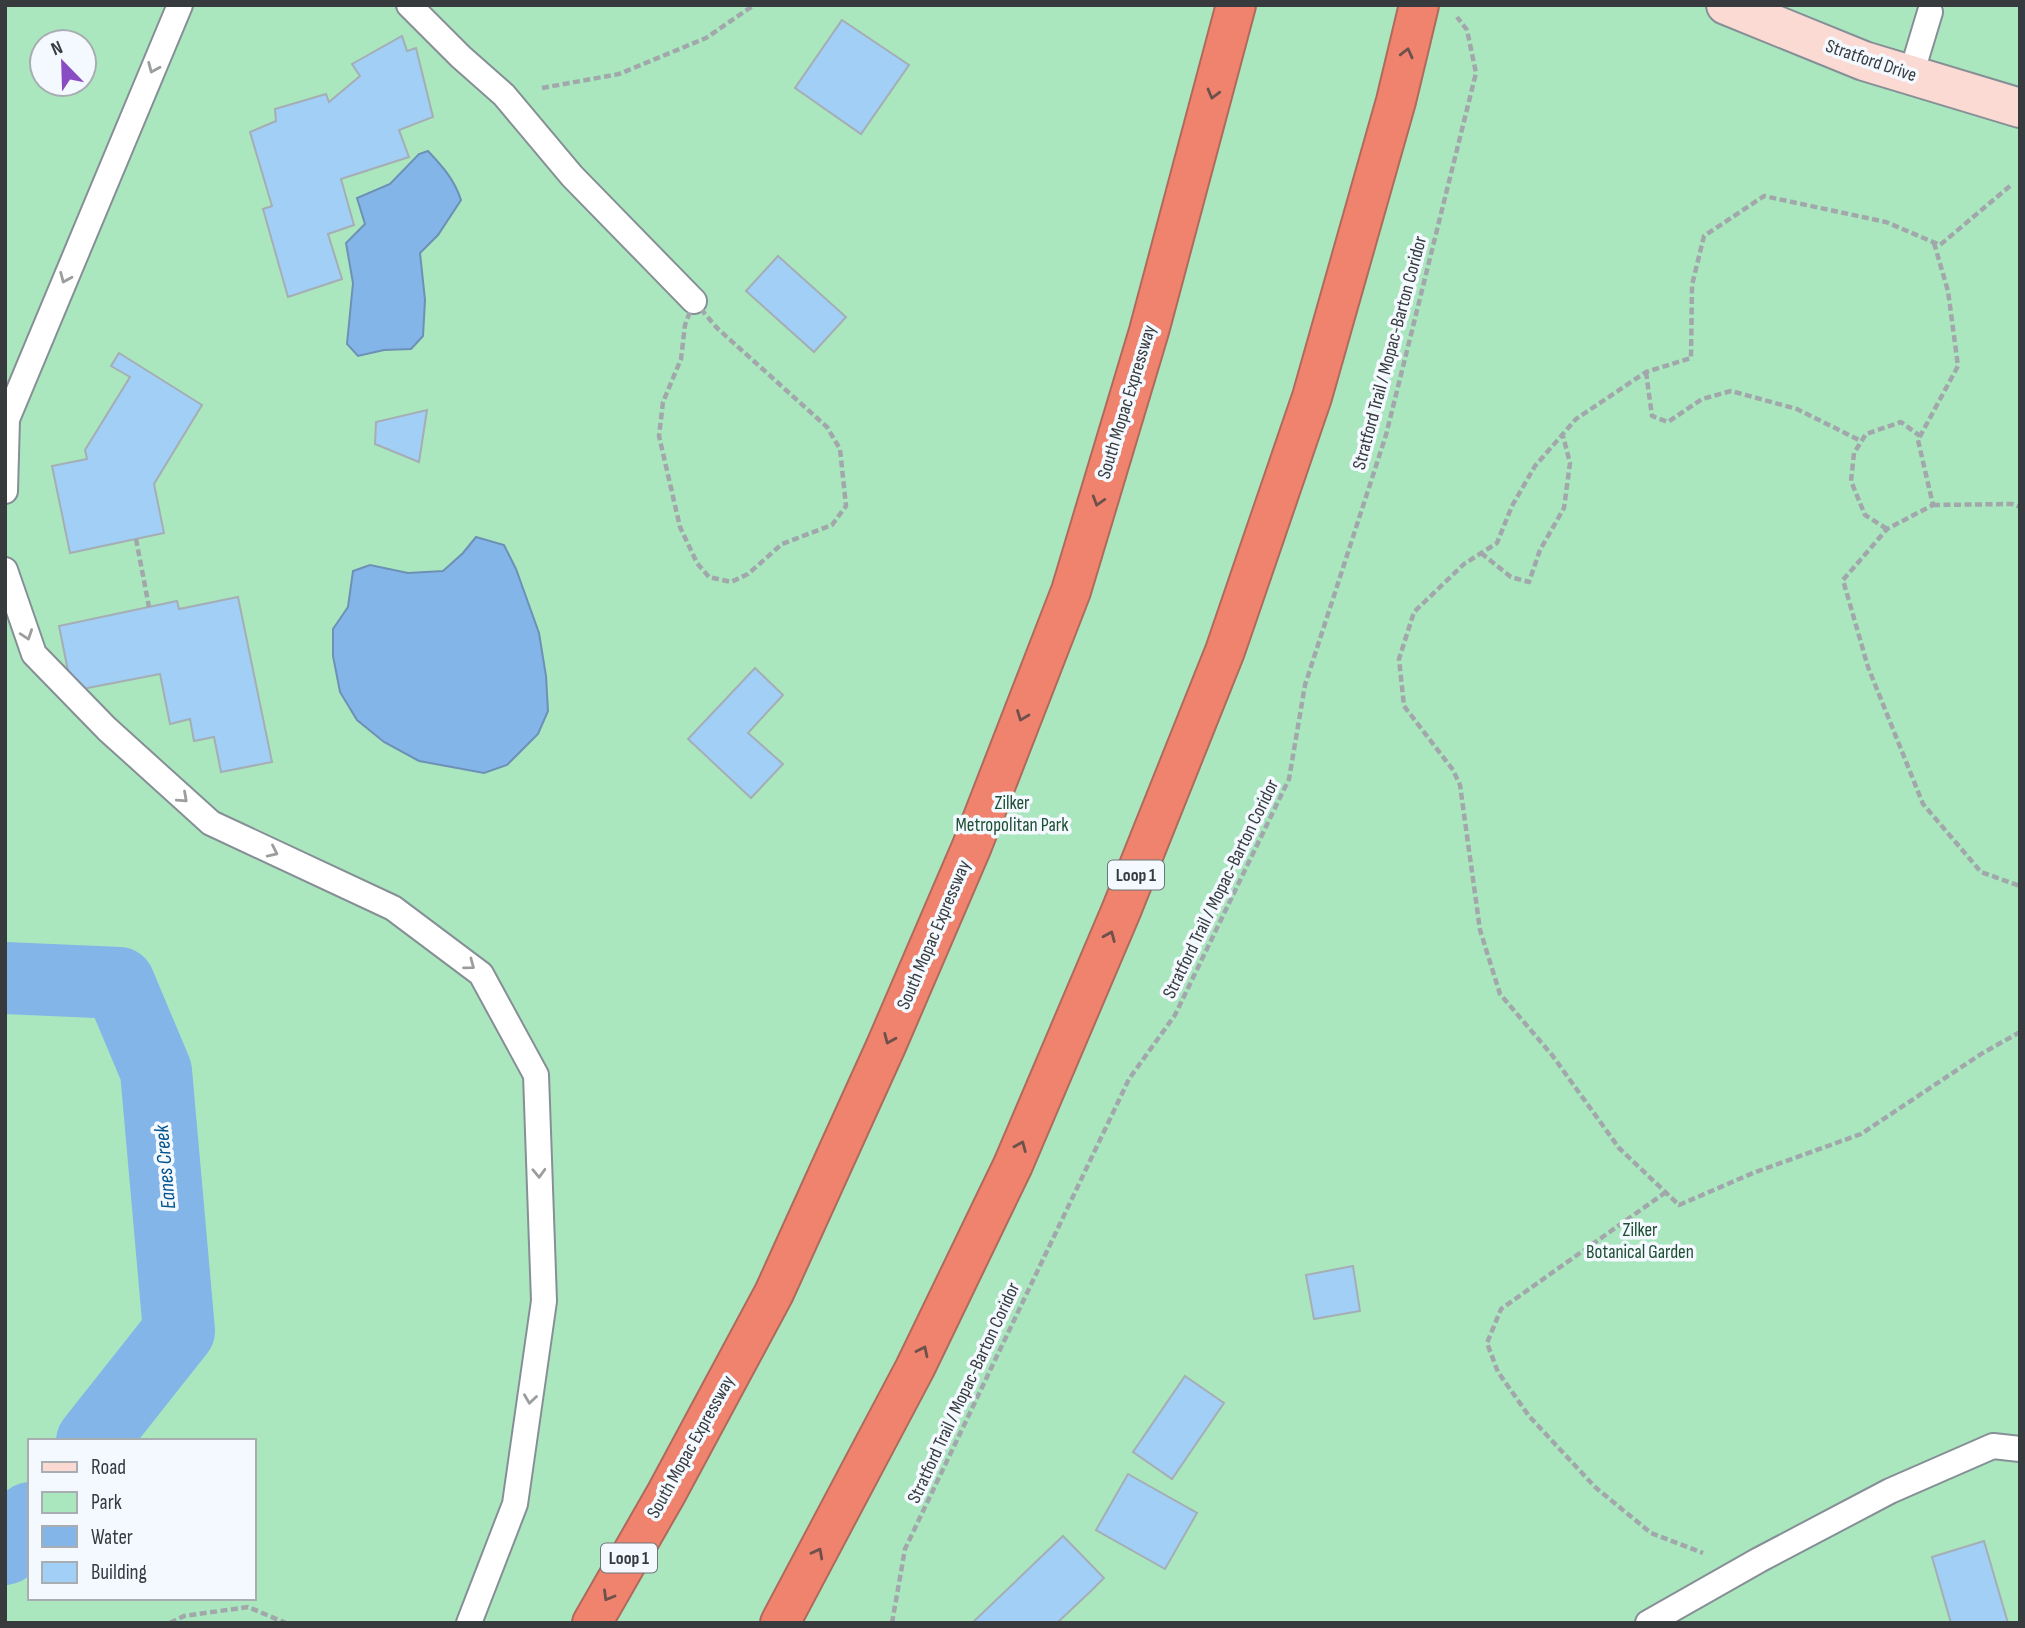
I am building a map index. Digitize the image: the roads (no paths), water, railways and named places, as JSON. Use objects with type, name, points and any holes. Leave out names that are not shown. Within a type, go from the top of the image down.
[{"type":"highway","name":"Loop 1","points":[[783,1618],[915,1368],[1007,1177],[1121,911],[1225,651],[1303,423],[1396,101],[1437,9]]},
{"type":"highway","name":"South Mopac Expressway","points":[[592,1623],[666,1494],[774,1293],[972,846],[1071,591],[1149,331],[1233,17]]},
{"type":"street","name":"Stratford Drive","points":[[1726,5],[1864,61],[2020,108]]},
{"type":"lane","points":[[5,491],[7,419],[180,5]]},
{"type":"lane","points":[[409,5],[504,96],[572,176],[694,301]]},
{"type":"lane","points":[[1911,75],[1930,12]]},
{"type":"lane","points":[[5,570],[34,654],[107,729],[211,824],[393,908],[481,974],[536,1075],[544,1301],[515,1504],[469,1623]]},
{"type":"lane","points":[[1648,1623],[1890,1491],[1993,1446],[2020,1449]]},
{"type":"water","points":[[428,151],[448,174],[461,200],[438,235],[420,253],[425,300],[423,336],[411,349],[384,350],[358,356],[347,344],[353,283],[346,243],[365,224],[357,198],[390,184],[419,154]]},
{"type":"water","points":[[476,537],[504,545],[516,569],[539,633],[548,711],[538,734],[507,765],[484,773],[419,761],[384,742],[357,720],[340,692],[333,656],[333,629],[348,607],[353,571],[370,565],[408,573],[443,571]]},
{"type":"waterway","name":"Eanes Creek","points":[[5,978],[119,983],[156,1071],[179,1331],[94,1439]]},
{"type":"waterway","name":"Eanes Creek","points":[[5,1549],[28,1520]]},
{"type":"park label","name":"Zilker Metropolitan Park","points":[[1012,814]]},
{"type":"park label","name":"Zilker Botanical Garden","points":[[1640,1241]]}]
